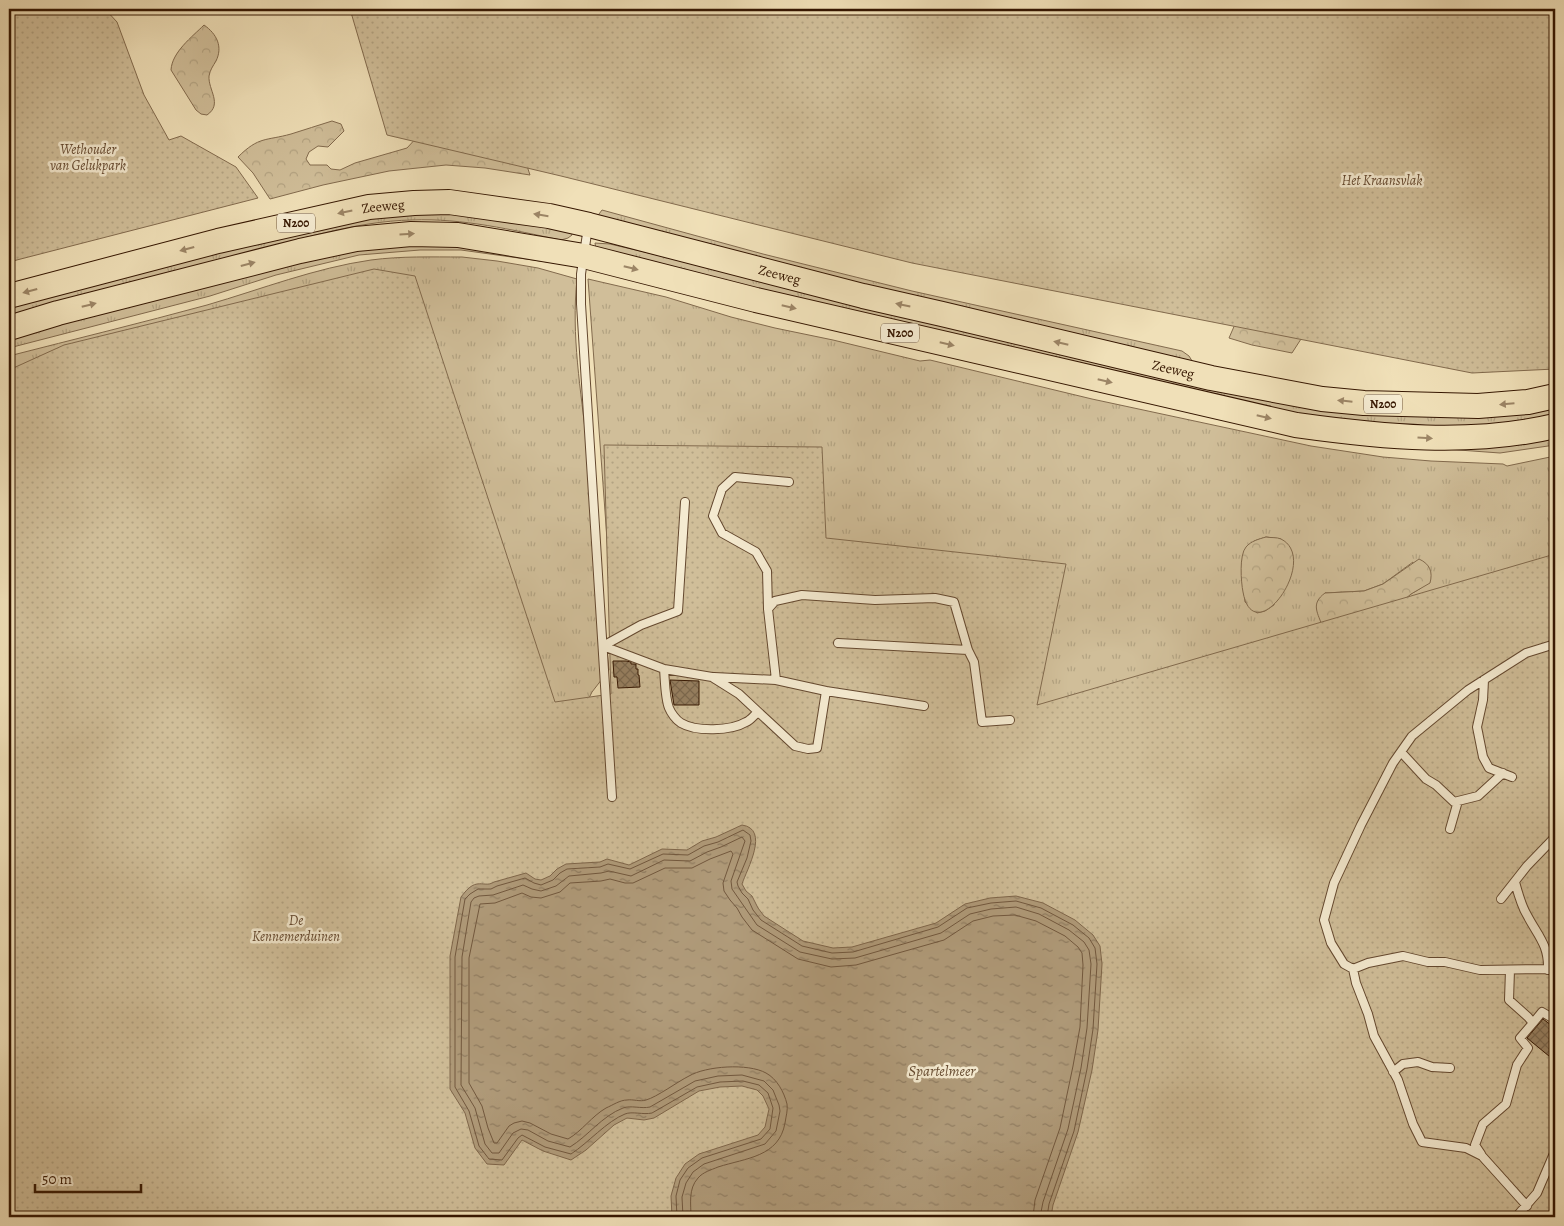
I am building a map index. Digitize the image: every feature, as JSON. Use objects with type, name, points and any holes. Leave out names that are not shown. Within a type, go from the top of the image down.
[{"type":"main road","name":"Zeeweg","points":[[9,296],[210,242],[369,207],[449,202],[540,215],[589,225],[863,296],[1211,378],[1322,399],[1364,403],[1478,406],[1528,402],[1555,396]]},
{"type":"main road","name":"Zeeweg","points":[[9,328],[58,313],[300,251],[356,239],[411,234],[458,235],[584,256],[756,300],[1296,425],[1361,433],[1435,438],[1487,437],[1555,426]]},
{"type":"lane","points":[[589,225],[581,274],[582,304],[612,797]]},
{"type":"lane","points":[[776,680],[768,609],[767,571],[756,552],[722,534],[713,516],[722,489],[735,477],[789,482]]},
{"type":"lane","points":[[603,646],[641,625],[678,611],[685,502]]},
{"type":"lane","points":[[768,609],[775,601],[802,595],[874,600],[935,598],[954,602],[968,650],[974,662],[982,722],[1010,720]]},
{"type":"lane","points":[[838,643],[968,650]]},
{"type":"lane","points":[[1482,1156],[1466,1148],[1422,1142],[1393,1072],[1374,1036],[1353,969],[1344,964],[1331,943],[1324,920],[1334,883],[1360,825],[1394,763],[1412,736],[1468,690],[1526,653],[1555,644]]},
{"type":"lane","points":[[603,646],[664,669],[712,677],[776,680],[826,691],[924,706]]},
{"type":"lane","points":[[664,669],[668,706],[673,715],[682,723],[700,728],[724,729],[748,722],[758,712]]},
{"type":"lane","points":[[712,677],[739,694],[795,746],[808,749],[817,748],[826,691]]},
{"type":"lane","points":[[1484,680],[1483,700],[1477,727],[1483,757],[1489,768],[1512,777]]},
{"type":"lane","points":[[1401,752],[1426,779],[1436,785],[1454,802],[1478,796],[1503,773]]},
{"type":"lane","points":[[1450,829],[1458,801]]},
{"type":"lane","points":[[1501,899],[1555,837]]},
{"type":"lane","points":[[1353,969],[1368,963],[1403,956],[1428,962],[1445,962],[1480,970],[1552,970],[1545,946],[1527,914],[1514,882]]},
{"type":"lane","points":[[1510,970],[1509,1000],[1533,1023]]},
{"type":"lane","points":[[1527,1206],[1482,1156],[1475,1145],[1483,1124],[1506,1104],[1517,1065],[1528,1048],[1520,1038],[1542,1012],[1554,1019],[1555,1017]]},
{"type":"lane","points":[[1393,1072],[1403,1064],[1418,1062],[1432,1067],[1450,1068]]},
{"type":"lane","points":[[1516,1217],[1537,1194],[1555,1152]]},
{"type":"green space","name":"Wethouder van Gelukpark","points":[[9,9],[105,9],[117,22],[144,95],[169,140],[181,136],[236,167],[258,198],[9,262]]},
{"type":"green space","name":"Het Kraansvlak","points":[[350,9],[1555,9],[1555,369],[1472,373],[912,263],[387,135]]},
{"type":"green space","points":[[204,25],[212,32],[219,46],[218,56],[209,76],[214,106],[207,115],[201,114],[196,110],[171,70],[172,63],[179,51]]},
{"type":"green space","points":[[332,121],[341,124],[344,131],[328,147],[318,146],[309,152],[306,159],[310,165],[327,165],[331,169],[340,170],[355,163],[407,148],[419,135],[527,166],[530,175],[485,168],[446,165],[389,171],[270,199],[253,173],[238,157],[257,142]]},
{"type":"green space","points":[[441,206],[571,231],[572,235],[561,240],[524,232],[450,221],[412,220],[369,224],[302,238],[9,319],[9,305],[263,237]]},
{"type":"green space","points":[[602,210],[763,254],[912,291],[1182,351],[1189,356],[1194,364],[1192,367],[596,218]]},
{"type":"green space","points":[[422,238],[569,265],[461,250],[420,250],[359,255],[276,275],[210,296],[9,348],[9,335],[309,254]]},
{"type":"green space","points":[[595,243],[610,244],[1224,387],[1555,402],[1555,420],[1485,428],[1382,425],[1299,414],[1106,374],[596,249]]},
{"type":"green space","points":[[405,257],[462,257],[538,268],[577,279],[575,300],[576,342],[609,670],[592,692],[586,704],[619,825],[610,580],[588,279],[666,297],[775,328],[920,361],[930,360],[1092,399],[1311,446],[1383,457],[1503,464],[1507,466],[1555,456],[1555,594],[9,1217],[9,356],[207,305],[329,268],[371,260]],"holes":[[[1266,537],[1281,539],[1274,605],[1265,611],[1257,613],[1245,602],[1242,571],[1254,541]],[[1413,562],[1421,588],[1397,606],[1325,593],[1364,591],[1383,584]]]},
{"type":"green space","name":"De Kennemerduinen","points":[[374,269],[415,276],[555,702],[611,694],[604,445],[822,447],[826,538],[1066,564],[1037,705],[1555,554],[1555,1217],[9,1217],[9,370],[64,345]]},
{"type":"green space","points":[[1239,315],[1302,333],[1301,339],[1292,353],[1229,338]]},
{"type":"green space","points":[[1555,436],[1555,445],[1500,453],[1431,448]]},
{"type":"green space","points":[[1266,537],[1281,539],[1291,550],[1293,564],[1289,581],[1281,596],[1270,607],[1259,612],[1249,608],[1243,592],[1241,562],[1248,545],[1255,540]]},
{"type":"green space","points":[[1419,559],[1426,563],[1430,569],[1430,583],[1411,594],[1397,606],[1323,628],[1316,605],[1320,597],[1325,593],[1364,591],[1383,584]]},
{"type":"water","name":"Spartelmeer","points":[[742,825],[750,828],[755,834],[756,841],[752,860],[742,884],[764,916],[803,941],[833,948],[852,947],[936,923],[965,904],[990,898],[1016,896],[1043,903],[1075,920],[1093,935],[1100,946],[1102,964],[1098,1030],[1092,1070],[1078,1132],[1053,1205],[1051,1217],[672,1217],[671,1196],[676,1178],[685,1164],[699,1154],[758,1135],[765,1127],[769,1109],[763,1096],[757,1090],[742,1086],[720,1087],[699,1091],[654,1118],[644,1120],[627,1118],[614,1125],[586,1150],[571,1160],[543,1151],[522,1140],[504,1165],[487,1164],[475,1148],[465,1113],[450,1089],[450,956],[461,897],[474,885],[490,884],[526,873],[535,879],[541,880],[566,864],[600,862],[607,859],[629,865],[662,849],[687,850],[702,841]]},
{"type":"building","points":[[613,661],[626,661],[636,664],[640,687],[618,688],[617,677],[614,677]]},
{"type":"building","points":[[670,680],[699,681],[699,705],[674,705]]},
{"type":"building","points":[[1543,1019],[1555,1028],[1555,1061],[1527,1038]]}]
